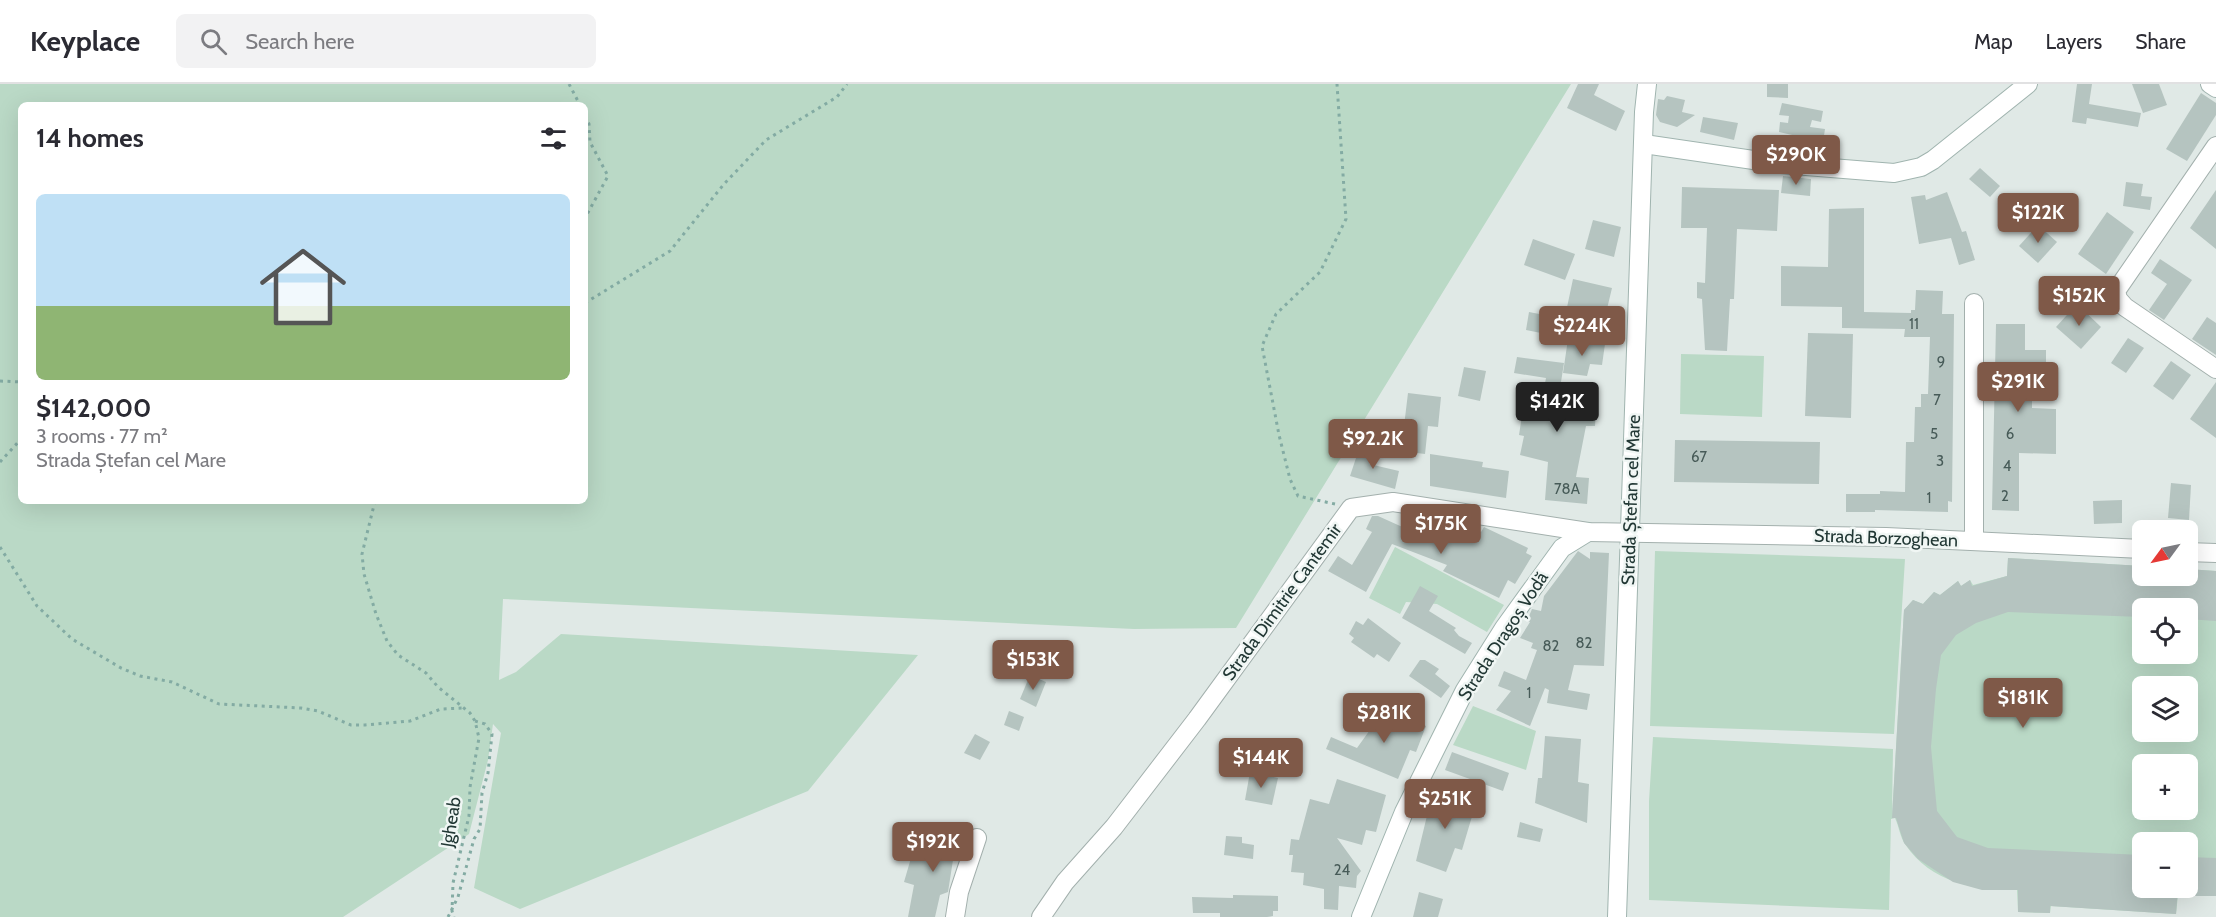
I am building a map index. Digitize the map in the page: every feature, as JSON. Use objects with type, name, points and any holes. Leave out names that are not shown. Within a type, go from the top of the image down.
[{"type":"street","name":"Strada Ștefan cel Mare","points":[[1617,917],[1647,84]]},
{"type":"street","points":[[1644,144],[1781,164],[1894,173],[1921,168],[2028,84]]},
{"type":"street","points":[[2210,84],[2216,88]]},
{"type":"street","points":[[2216,146],[2116,291],[2118,299],[2125,308],[2216,369]]},
{"type":"street","points":[[1974,303],[1974,541]]},
{"type":"street","name":"Strada Dimitrie Cantemir","points":[[1041,917],[1065,882],[1114,827],[1197,719],[1351,508],[1393,502],[1588,532],[1630,533]]},
{"type":"street","name":"Strada Dragoș Vodă","points":[[1361,917],[1404,812],[1466,690],[1504,628],[1562,548],[1588,532]]},
{"type":"street","name":"Strada Borzoghean","points":[[1630,533],[1974,541],[2132,549]]},
{"type":"street","points":[[2198,552],[2216,553]]},
{"type":"street","points":[[955,917],[958,892],[977,838]]},
{"type":"path","points":[[569,84],[578,102]]},
{"type":"path","points":[[588,301],[670,251],[724,184],[766,140],[837,97],[847,84]]},
{"type":"path","points":[[1337,84],[1346,219],[1320,272],[1276,314],[1262,346],[1279,435],[1290,478],[1298,496],[1351,508]]},
{"type":"path","points":[[588,122],[590,142],[608,176],[588,213]]},
{"type":"path","points":[[0,381],[18,382]]},
{"type":"path","points":[[0,462],[18,442]]},
{"type":"path","points":[[374,504],[362,554],[364,574],[387,641],[398,655],[426,673],[475,721],[485,724],[492,734],[488,773],[482,793],[480,829],[448,917]]},
{"type":"path","points":[[0,548],[37,606],[72,639],[121,668],[140,676],[172,682],[219,704],[301,708],[318,711],[351,725],[410,721],[441,709],[463,708]]},
{"type":"path","name":"Jgheab","points":[[452,911],[453,883],[469,816],[470,788],[479,738],[475,721]]},
{"type":"path","points":[[452,911],[454,917]]},
{"type":"green space","points":[[0,84],[1571,84],[1236,628],[1134,629],[503,599],[499,680],[516,672],[561,634],[918,655],[808,791],[520,909],[474,888],[501,733],[493,724],[488,760],[469,834],[343,917],[0,917]]},
{"type":"green space","points":[[1681,354],[1764,356],[1762,417],[1680,414]]},
{"type":"green space","points":[[1395,547],[1504,605],[1487,632],[1437,604],[1406,602],[1400,614],[1369,598]]},
{"type":"green space","points":[[1655,551],[1905,559],[1894,734],[1650,726]]},
{"type":"green space","points":[[2008,558],[2132,565],[2132,586],[2198,586],[2198,570],[2216,571],[2216,896],[2198,896],[2198,832],[2132,832],[2132,898],[2178,898],[2176,914],[2051,906],[2050,913],[2018,912],[2017,890],[1970,886],[1941,876],[1928,868],[1905,844],[1895,818],[1891,819],[1889,910],[1649,900],[1649,801],[1653,737],[1893,749],[1892,816],[1904,610],[1913,600],[1923,604],[1934,592],[1940,595],[1958,581],[1961,586],[1970,580],[1973,585],[2007,576]]},
{"type":"green space","points":[[1473,706],[1536,731],[1526,770],[1453,745]]},
{"type":"building","points":[[1578,84],[1599,84],[1594,95],[1625,111],[1616,131],[1567,108]]},
{"type":"building","points":[[1767,84],[1788,84],[1788,98],[1767,97]]},
{"type":"building","points":[[2077,84],[2092,84],[2089,104],[2141,113],[2138,127],[2087,118],[2086,124],[2072,122]]},
{"type":"building","points":[[2132,84],[2159,84],[2167,105],[2143,113]]},
{"type":"building","points":[[2201,93],[2216,103],[2216,115],[2187,161],[2166,149]]},
{"type":"building","points":[[1667,96],[1685,100],[1682,112],[1695,115],[1677,127],[1660,122],[1656,115],[1658,99],[1664,100]]},
{"type":"building","points":[[1782,103],[1823,111],[1821,122],[1812,120],[1810,127],[1825,129],[1823,142],[1779,132],[1780,122],[1788,123],[1789,116],[1779,115]]},
{"type":"building","points":[[1703,117],[1738,123],[1734,140],[1700,132]]},
{"type":"building","points":[[1980,168],[2000,186],[1990,197],[1969,179]]},
{"type":"building","points":[[1783,176],[1811,179],[1810,196],[1781,193]]},
{"type":"building","points":[[2126,182],[2143,184],[2141,196],[2152,197],[2150,210],[2123,206]]},
{"type":"building","points":[[1682,187],[1779,190],[1777,231],[1737,229],[1734,299],[1730,299],[1727,351],[1705,350],[1702,299],[1697,298],[1697,282],[1705,283],[1707,228],[1681,228]]},
{"type":"building","points":[[2216,190],[2216,249],[2190,228]]},
{"type":"building","points":[[1947,192],[1962,232],[1966,231],[1975,260],[1959,265],[1951,238],[1919,244],[1911,197],[1925,195],[1926,200]]},
{"type":"building","points":[[1864,208],[1864,312],[1911,313],[1911,310],[1915,310],[1916,290],[1943,291],[1942,314],[1954,314],[1952,502],[1948,501],[1948,512],[1875,510],[1875,512],[1846,512],[1846,494],[1880,494],[1880,491],[1905,492],[1906,442],[1914,442],[1915,407],[1921,407],[1921,394],[1928,394],[1930,337],[1904,337],[1905,329],[1842,328],[1842,307],[1781,306],[1781,266],[1828,267],[1829,209]]},
{"type":"building","points":[[2107,212],[2134,232],[2106,274],[2078,254]]},
{"type":"building","points":[[1593,220],[1621,227],[1614,257],[1585,249]]},
{"type":"building","points":[[2038,225],[2057,242],[2038,263],[2019,246]]},
{"type":"building","points":[[1533,239],[1575,254],[1565,280],[1524,265]]},
{"type":"building","points":[[2160,259],[2192,280],[2164,320],[2149,310],[2167,284],[2151,273]]},
{"type":"building","points":[[1573,279],[1612,288],[1606,313],[1596,311],[1594,318],[1566,312]]},
{"type":"building","points":[[2077,304],[2101,327],[2081,349],[2056,327]]},
{"type":"building","points":[[1529,312],[1565,319],[1561,337],[1526,330]]},
{"type":"building","points":[[2207,317],[2216,323],[2216,355],[2192,339]]},
{"type":"building","points":[[1996,324],[2025,324],[2025,350],[2046,350],[2046,366],[2052,366],[2052,383],[2032,384],[2032,408],[2056,409],[2056,454],[2019,453],[2019,511],[1992,510]]},
{"type":"building","points":[[1808,333],[1853,334],[1851,418],[1805,416]]},
{"type":"building","points":[[2128,338],[2144,348],[2126,373],[2111,363]]},
{"type":"building","points":[[1568,339],[1605,344],[1602,365],[1590,364],[1587,376],[1563,373]]},
{"type":"building","points":[[1517,357],[1564,363],[1558,401],[1593,404],[1596,408],[1595,426],[1586,426],[1576,477],[1589,478],[1587,504],[1545,500],[1548,462],[1520,455],[1524,436],[1519,435],[1522,415],[1538,419],[1546,378],[1514,373]]},
{"type":"building","points":[[2171,361],[2191,375],[2173,400],[2153,386]]},
{"type":"building","points":[[1464,367],[1486,371],[1480,401],[1458,396]]},
{"type":"building","points":[[2216,382],[2216,438],[2190,419]]},
{"type":"building","points":[[1408,393],[1441,397],[1438,427],[1428,426],[1425,454],[1401,451]]},
{"type":"building","points":[[1675,440],[1820,442],[1819,484],[1674,482]]},
{"type":"building","points":[[1360,446],[1374,450],[1369,464],[1399,471],[1395,489],[1350,476]]},
{"type":"building","points":[[1430,454],[1483,462],[1482,467],[1509,471],[1506,498],[1430,486]]},
{"type":"building","points":[[2171,483],[2191,485],[2189,520],[2168,518]]},
{"type":"building","points":[[2122,500],[2122,523],[2094,524],[2093,501]]},
{"type":"building","points":[[1372,516],[1378,516],[1418,534],[1421,526],[1453,538],[1457,524],[1481,532],[1484,527],[1528,548],[1526,553],[1532,556],[1515,584],[1508,580],[1499,598],[1443,571],[1447,565],[1392,544],[1366,592],[1328,571],[1338,556],[1352,565],[1372,532],[1366,529]]},
{"type":"building","points":[[1578,551],[1590,559],[1590,552],[1609,553],[1604,666],[1574,665],[1568,690],[1590,694],[1587,710],[1547,703],[1549,690],[1545,688],[1530,726],[1496,710],[1511,691],[1498,686],[1504,671],[1526,680],[1537,650],[1531,648],[1533,643],[1520,638],[1530,622],[1527,621],[1532,609],[1541,611],[1544,596]]},
{"type":"building","points":[[2008,558],[2132,565],[2132,586],[2198,586],[2198,570],[2216,571],[2216,621],[2198,620],[2198,598],[2132,598],[2132,617],[2008,612],[1976,623],[1956,635],[1941,655],[1936,689],[1931,747],[1937,811],[1957,837],[1988,848],[2132,855],[2132,898],[2177,898],[2176,914],[2050,906],[2050,913],[2018,912],[2018,890],[1982,890],[1953,882],[1918,859],[1904,843],[1896,818],[1892,818],[1904,610],[1913,600],[1923,604],[1934,592],[1940,595],[1958,581],[1961,586],[1970,580],[1972,586],[2007,576]]},
{"type":"building","points":[[1420,586],[1438,596],[1429,611],[1456,628],[1454,630],[1459,636],[1472,643],[1465,654],[1402,618]]},
{"type":"building","points":[[1368,618],[1401,643],[1389,662],[1377,654],[1374,658],[1351,642],[1354,638],[1349,634],[1356,621],[1363,625]]},
{"type":"building","points":[[1420,660],[1425,660],[1439,669],[1435,674],[1450,686],[1441,698],[1409,676]]},
{"type":"building","points":[[1030,675],[1046,682],[1036,707],[1020,699]]},
{"type":"building","points":[[1385,709],[1426,726],[1416,752],[1410,750],[1398,779],[1326,749],[1331,737],[1357,748]]},
{"type":"building","points":[[1009,711],[1024,717],[1019,731],[1004,725]]},
{"type":"building","points":[[975,734],[990,742],[980,760],[964,753]]},
{"type":"building","points":[[1545,736],[1581,739],[1578,782],[1589,784],[1587,823],[1535,803],[1538,778],[1542,778]]},
{"type":"building","points":[[1452,752],[1509,773],[1503,791],[1445,770]]},
{"type":"building","points":[[1250,772],[1278,778],[1272,805],[1245,800]]},
{"type":"building","points":[[1337,779],[1386,795],[1376,832],[1366,830],[1362,845],[1337,838],[1361,871],[1357,876],[1356,888],[1339,886],[1338,910],[1324,909],[1324,889],[1303,885],[1304,873],[1291,872],[1293,855],[1289,855],[1291,839],[1299,840],[1310,799],[1329,804]]},
{"type":"building","points":[[1433,791],[1476,803],[1462,850],[1455,848],[1446,872],[1416,861]]},
{"type":"building","points":[[1520,822],[1543,829],[1540,842],[1517,837]]},
{"type":"building","points":[[940,826],[965,838],[956,861],[953,860],[948,892],[940,895],[935,917],[908,917],[914,885],[904,882],[911,858],[922,861]]},
{"type":"building","points":[[1226,836],[1242,837],[1242,843],[1254,845],[1253,859],[1224,855]]},
{"type":"building","points":[[2198,857],[2216,858],[2216,896],[2198,896]]},
{"type":"building","points":[[1419,892],[1443,899],[1438,917],[1413,917]]},
{"type":"building","points":[[1233,895],[1278,896],[1278,911],[1273,911],[1273,916],[1267,917],[1220,917],[1220,913],[1193,913],[1192,897],[1233,898]]}]
